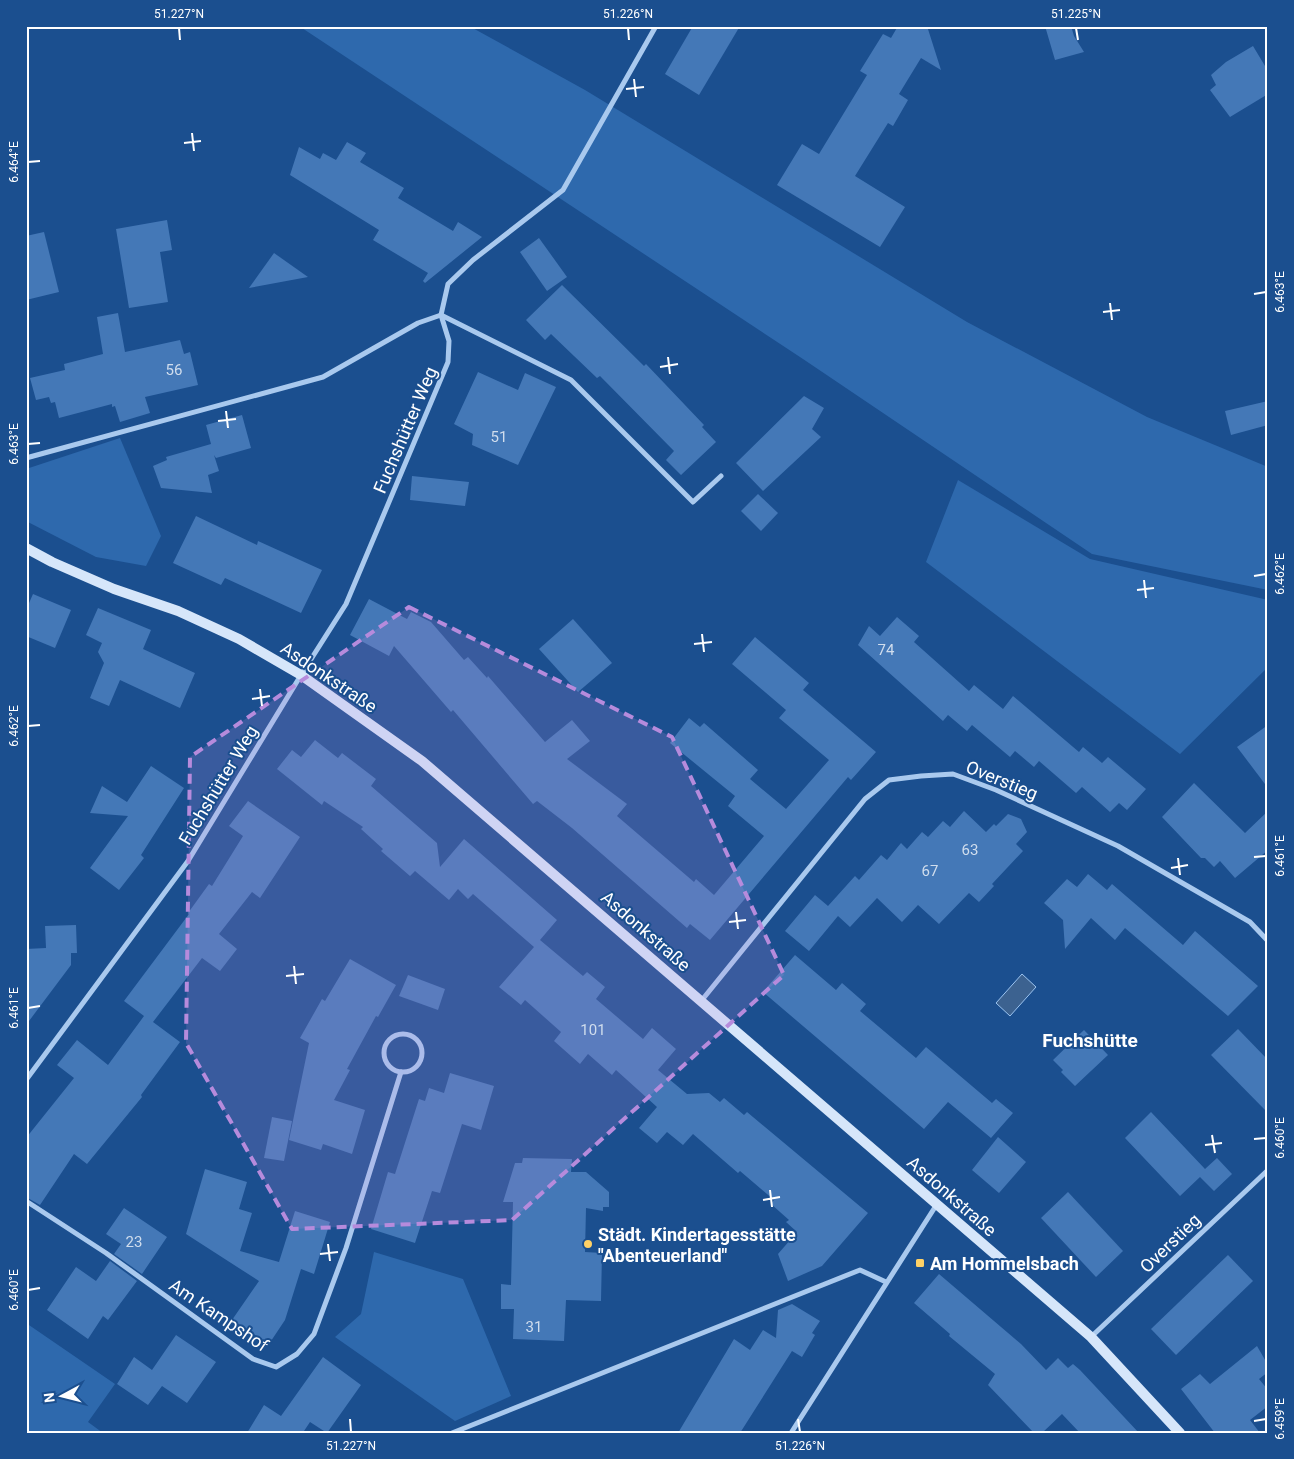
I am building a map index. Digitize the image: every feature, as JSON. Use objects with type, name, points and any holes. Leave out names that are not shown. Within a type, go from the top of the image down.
[{"type":"street","name":"Fuchshütter Weg","points":[[26,1080],[188,861],[346,604],[448,362],[449,341],[441,315],[448,284],[473,260],[563,190],[656,26]]},
{"type":"street","points":[[26,458],[323,377],[418,323],[441,315],[571,380],[693,502],[721,476]]},
{"type":"street","name":"Asdonkstraße","points":[[26,548],[114,590],[178,611],[239,639],[301,675],[422,761],[1091,1336],[1180,1433]]},
{"type":"street","name":"Overstieg","points":[[702,1000],[865,799],[889,780],[921,776],[953,774],[996,790],[1109,842],[1250,922],[1268,941]]},
{"type":"street","points":[[404,1035],[412,1037],[422,1051],[421,1059],[417,1066],[410,1071],[401,1072],[393,1070],[387,1064],[384,1056],[389,1040],[396,1036],[404,1035]]},
{"type":"street","name":"Am Kampshof","points":[[26,1201],[106,1253],[253,1358],[276,1368],[297,1354],[314,1334],[346,1248],[401,1072]]},
{"type":"street","name":"Overstieg","points":[[1091,1336],[1268,1170]]},
{"type":"street","points":[[791,1433],[937,1204]]},
{"type":"street","points":[[452,1433],[860,1270],[886,1282]]},
{"type":"highlighted area","points":[[409,607],[672,737],[784,975],[512,1220],[292,1229],[186,1043],[190,757]]},
{"type":"shaded area","points":[[244,26],[469,26],[585,90],[967,322],[1147,417],[1268,467],[1268,590],[1092,554],[803,359],[302,28]]},
{"type":"shaded area","points":[[120,438],[161,536],[146,566],[96,557],[26,521],[26,469]]},
{"type":"shaded area","points":[[958,480],[1090,559],[1268,600],[1268,667],[1180,754],[926,562]]},
{"type":"shaded area","points":[[1022,974],[1036,987],[1010,1016],[996,1003]]},
{"type":"shaded area","points":[[374,1252],[463,1279],[511,1396],[455,1421],[335,1337],[361,1314]]},
{"type":"shaded area","points":[[26,1323],[115,1384],[88,1422],[103,1433],[26,1433]]},
{"type":"building","points":[[693,26],[740,26],[699,95],[665,74]]},
{"type":"building","points":[[898,26],[927,26],[941,70],[921,58],[899,94],[908,100],[893,126],[888,123],[855,176],[905,207],[880,247],[777,185],[802,144],[819,154],[867,75],[860,71],[883,34],[891,38]]},
{"type":"building","points":[[1045,26],[1071,26],[1074,36],[1084,52],[1055,60]]},
{"type":"building","points":[[1253,46],[1268,71],[1268,94],[1230,117],[1210,90],[1216,85],[1211,75],[1226,62]]},
{"type":"building","points":[[347,142],[366,153],[360,162],[404,188],[398,198],[453,231],[458,222],[482,237],[425,283],[423,281],[428,273],[373,240],[379,230],[290,175],[299,147],[320,159],[323,153],[336,160]]},
{"type":"building","points":[[167,220],[172,250],[160,252],[168,302],[129,308],[116,229]]},
{"type":"building","points":[[44,232],[59,292],[26,300],[26,236]]},
{"type":"building","points":[[539,238],[567,277],[547,291],[520,252]]},
{"type":"building","points":[[274,253],[308,277],[249,288]]},
{"type":"building","points":[[562,285],[644,366],[646,364],[704,425],[702,427],[716,442],[681,475],[666,460],[674,451],[600,376],[597,378],[551,334],[545,340],[526,320]]},
{"type":"building","points":[[118,313],[125,352],[180,340],[184,354],[190,352],[198,385],[145,397],[150,413],[120,422],[115,406],[112,407],[112,404],[59,418],[55,402],[51,403],[49,397],[36,400],[30,378],[65,370],[64,364],[103,354],[97,317]]},
{"type":"building","points":[[478,372],[518,390],[525,373],[556,387],[518,465],[472,445],[473,434],[454,424]]},
{"type":"building","points":[[804,396],[824,408],[812,429],[821,437],[763,491],[736,463]]},
{"type":"building","points":[[1268,401],[1268,425],[1231,435],[1225,411]]},
{"type":"building","points":[[242,415],[251,448],[216,458],[214,455],[219,471],[208,475],[212,493],[161,488],[153,466],[167,460],[166,457],[211,444],[206,425]]},
{"type":"building","points":[[412,476],[469,482],[465,506],[410,500]]},
{"type":"building","points":[[758,494],[778,513],[761,531],[741,511]]},
{"type":"building","points":[[196,516],[257,545],[258,541],[322,570],[301,613],[225,578],[221,585],[173,563]]},
{"type":"building","points":[[33,594],[71,610],[55,648],[26,636],[26,610]]},
{"type":"building","points":[[369,599],[407,619],[411,612],[431,622],[464,660],[468,657],[487,678],[488,676],[545,742],[572,720],[590,741],[567,759],[627,804],[617,816],[694,882],[696,879],[714,895],[764,836],[728,806],[735,796],[670,743],[689,718],[700,727],[704,723],[758,770],[750,779],[786,809],[829,760],[779,718],[786,710],[732,664],[755,637],[809,683],[803,690],[876,752],[851,780],[848,777],[710,940],[690,924],[687,928],[572,828],[537,801],[533,804],[453,710],[451,712],[394,646],[389,656],[350,635]]},
{"type":"building","points":[[98,608],[151,630],[143,649],[195,673],[180,708],[120,680],[109,706],[90,698],[104,663],[98,652],[102,643],[86,635]]},
{"type":"building","points":[[897,617],[919,636],[914,642],[969,691],[974,685],[1003,709],[1013,696],[1079,752],[1083,747],[1102,763],[1108,757],[1146,789],[1127,810],[1119,803],[1110,812],[1082,787],[1076,793],[1039,761],[1034,767],[1015,751],[1010,757],[972,725],[967,731],[948,715],[943,721],[858,645],[869,626],[880,636]]},
{"type":"building","points":[[573,619],[612,663],[578,692],[539,649]]},
{"type":"building","points":[[1268,725],[1268,788],[1237,747]]},
{"type":"building","points":[[315,740],[338,758],[342,753],[376,779],[371,786],[437,843],[440,867],[464,839],[557,920],[540,940],[583,976],[587,972],[605,987],[596,999],[643,1039],[652,1028],[676,1049],[658,1070],[687,1094],[709,1093],[720,1102],[724,1098],[744,1115],[747,1112],[868,1213],[822,1266],[788,1281],[778,1254],[797,1232],[786,1222],[789,1220],[771,1204],[774,1200],[740,1171],[738,1173],[693,1134],[683,1145],[667,1132],[657,1143],[639,1128],[657,1107],[616,1070],[612,1075],[588,1054],[580,1064],[554,1041],[561,1032],[525,1000],[521,1005],[499,987],[534,947],[473,894],[468,899],[458,889],[449,900],[415,871],[410,876],[381,851],[383,849],[361,829],[363,827],[324,801],[322,805],[277,769],[292,750],[301,757]]},
{"type":"building","points":[[151,766],[184,788],[141,855],[144,858],[119,890],[90,868],[128,816],[90,813],[102,786],[127,802]]},
{"type":"building","points":[[1194,783],[1245,833],[1268,811],[1268,850],[1235,878],[1220,861],[1214,867],[1205,858],[1201,858],[1162,817]]},
{"type":"building","points":[[248,801],[300,837],[260,898],[252,892],[219,934],[237,949],[220,971],[202,958],[153,1022],[180,1042],[141,1095],[142,1097],[87,1164],[74,1154],[40,1205],[26,1197],[26,1138],[74,1078],[57,1065],[77,1040],[108,1065],[144,1016],[124,1001],[209,884],[212,886],[243,836],[229,826]]},
{"type":"building","points":[[964,811],[986,832],[994,824],[996,826],[1008,814],[1021,819],[1027,832],[1016,844],[1023,851],[992,884],[994,886],[979,902],[969,893],[939,924],[918,905],[902,922],[877,898],[850,927],[838,916],[809,951],[785,931],[815,895],[828,906],[855,876],[859,880],[881,855],[887,860],[901,843],[907,849],[922,832],[928,837],[943,821],[950,827]]},
{"type":"building","points":[[1088,874],[1107,890],[1112,884],[1183,945],[1195,931],[1258,986],[1228,1016],[1125,928],[1115,940],[1091,918],[1065,949],[1063,920],[1044,903],[1067,879],[1077,887]]},
{"type":"building","points":[[76,925],[77,953],[71,953],[71,965],[26,1025],[26,949],[46,948],[45,926]]},
{"type":"building","points":[[795,955],[836,990],[842,983],[866,1004],[860,1011],[916,1058],[926,1047],[992,1103],[996,1099],[1013,1113],[991,1138],[948,1102],[924,1129],[763,992]]},
{"type":"building","points":[[350,959],[396,985],[378,1017],[376,1016],[347,1069],[350,1070],[334,1100],[365,1110],[352,1154],[323,1144],[321,1150],[289,1140],[309,1043],[300,1038],[322,999],[325,1001]]},
{"type":"building","points":[[408,975],[445,989],[438,1010],[399,996]]},
{"type":"building","points":[[1238,1029],[1268,1060],[1268,1113],[1211,1055]]},
{"type":"building","points":[[1084,1030],[1108,1055],[1075,1086],[1061,1072],[1063,1070],[1053,1060]]},
{"type":"building","points":[[450,1073],[494,1086],[481,1130],[462,1124],[440,1193],[432,1191],[415,1243],[371,1229],[388,1172],[395,1174],[419,1099],[425,1101],[429,1088],[444,1093]]},
{"type":"building","points":[[1151,1112],[1205,1169],[1217,1158],[1232,1174],[1214,1191],[1200,1177],[1180,1196],[1125,1138]]},
{"type":"building","points":[[272,1117],[292,1121],[284,1161],[264,1158]]},
{"type":"building","points":[[998,1137],[1026,1162],[999,1193],[972,1170]]},
{"type":"building","points":[[523,1158],[572,1159],[571,1172],[586,1172],[609,1192],[609,1207],[603,1207],[603,1211],[586,1208],[585,1252],[602,1253],[601,1301],[566,1300],[564,1341],[513,1339],[514,1309],[501,1309],[501,1284],[511,1285],[513,1202],[503,1202],[515,1163],[522,1163]]},
{"type":"building","points":[[205,1169],[247,1182],[239,1209],[252,1213],[240,1251],[279,1262],[295,1211],[330,1222],[314,1274],[301,1269],[285,1320],[269,1344],[232,1320],[259,1281],[186,1234]]},
{"type":"building","points":[[1068,1192],[1123,1251],[1096,1277],[1041,1218]]},
{"type":"building","points":[[124,1208],[167,1237],[142,1274],[114,1254],[121,1244],[106,1234]]},
{"type":"building","points":[[1228,1255],[1253,1281],[1176,1355],[1151,1329]]},
{"type":"building","points":[[110,1261],[137,1281],[108,1320],[103,1316],[88,1339],[47,1310],[76,1267],[96,1281]]},
{"type":"building","points":[[939,1274],[1021,1344],[1046,1370],[1058,1358],[1068,1368],[1073,1364],[1139,1433],[1080,1433],[1062,1414],[1042,1433],[1034,1433],[988,1385],[995,1374],[949,1336],[950,1334],[914,1303]]},
{"type":"building","points":[[792,1304],[820,1321],[812,1333],[815,1335],[802,1357],[792,1351],[740,1433],[678,1433],[734,1339],[750,1350],[763,1330],[776,1338],[778,1310]]},
{"type":"building","points":[[176,1335],[216,1362],[187,1403],[162,1386],[148,1405],[117,1384],[134,1357],[152,1370]]},
{"type":"building","points":[[1257,1346],[1268,1365],[1268,1372],[1259,1379],[1268,1390],[1268,1406],[1250,1420],[1260,1433],[1215,1433],[1181,1389],[1200,1374],[1210,1384]]},
{"type":"building","points":[[323,1357],[361,1385],[327,1433],[310,1422],[304,1431],[306,1433],[247,1433],[264,1405],[281,1416]]},
{"type":"place","name":"Städt. Kindertagesstätte \"Abenteuerland\"","points":[[588,1244]]},
{"type":"place","name":"Am Hommelsbach","points":[[920,1263]]},
{"type":"district","name":"Fuchshütte","points":[[1090,1040]]}]
